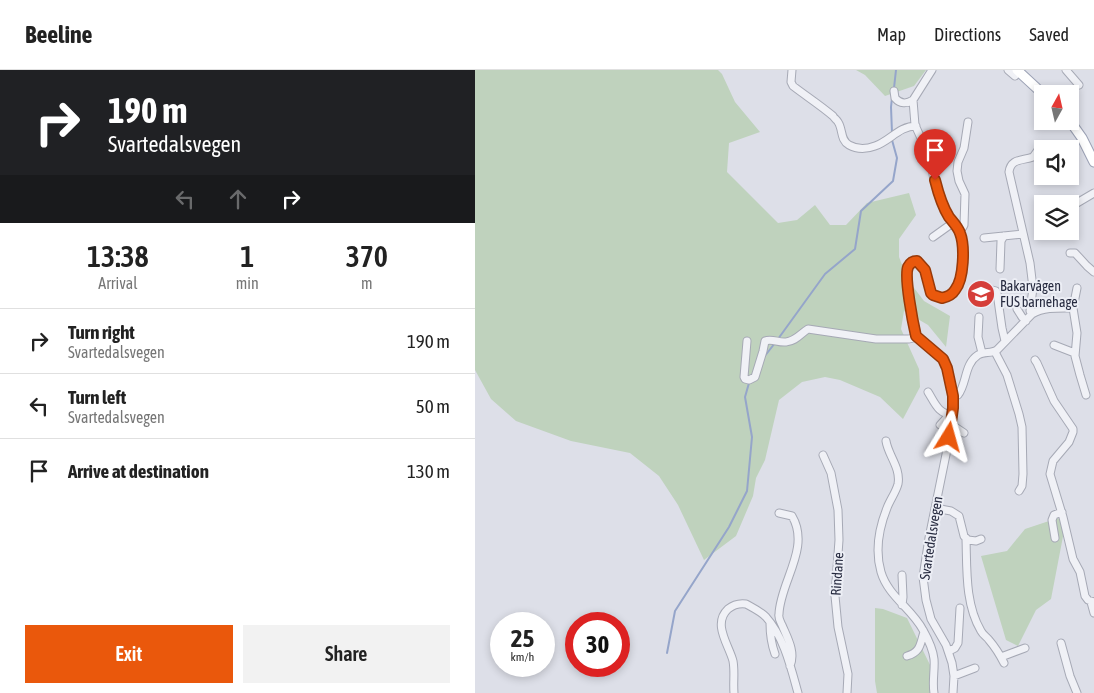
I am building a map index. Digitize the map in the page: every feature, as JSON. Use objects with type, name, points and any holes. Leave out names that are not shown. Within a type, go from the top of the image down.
[{"type":"main road","points":[[1016,73],[1034,87]]},
{"type":"main road","points":[[1076,130],[1094,162]]},
{"type":"street","points":[[792,70],[791,82],[793,86],[838,121],[842,136],[849,145],[867,149],[880,144],[905,127],[916,126]]},
{"type":"street","points":[[894,91],[895,98],[899,102],[907,103],[913,100],[932,70]]},
{"type":"street","points":[[1008,70],[1016,73]]},
{"type":"street","points":[[1066,70],[1079,85]]},
{"type":"street","points":[[747,341],[744,377],[750,380],[755,377],[765,341],[769,339],[787,342],[795,339],[808,329],[876,338],[909,339],[917,337],[907,284],[908,267],[915,261],[923,266],[933,295],[944,298],[953,293],[958,285],[963,262],[960,233],[948,215],[939,195],[930,158],[916,126],[913,100]]},
{"type":"street","points":[[933,237],[956,226],[961,228],[964,226],[965,194],[957,171],[964,148],[968,122]]},
{"type":"street","points":[[1031,314],[1033,294],[1030,263],[1009,169],[1014,162],[1034,156]]},
{"type":"street","points":[[1079,202],[1094,193]]},
{"type":"street","points":[[984,238],[1023,234]]},
{"type":"street","points":[[1000,269],[1001,241],[1004,236]]},
{"type":"street","points":[[1070,252],[1075,253],[1094,272]]},
{"type":"street","points":[[1077,288],[1073,308],[1077,334],[1075,350],[1086,395]]},
{"type":"street","points":[[993,290],[997,293],[1005,341]]},
{"type":"street","points":[[953,396],[960,393],[971,363],[977,356],[982,353],[995,352],[1031,314],[1051,308],[1073,308]]},
{"type":"street","points":[[1017,310],[1026,321]]},
{"type":"street","points":[[979,317],[977,337],[982,353]]},
{"type":"street","name":"Svartedalsvegen","points":[[917,337],[943,359],[953,396],[951,425],[923,577],[929,613],[949,650],[953,663],[953,693]]},
{"type":"street","points":[[1054,345],[1072,352],[1075,350]]},
{"type":"street","points":[[995,352],[1007,375],[1022,428],[1023,474],[1022,486],[1019,491]]},
{"type":"street","points":[[1035,360],[1054,401],[1073,429],[1069,442],[1054,458],[1050,474],[1062,512],[1073,558],[1082,576],[1085,596],[1093,602],[1094,613]]},
{"type":"street","points":[[929,392],[937,408],[943,413],[951,415]]},
{"type":"street","points":[[940,425],[951,415]]},
{"type":"street","points":[[951,425],[964,434]]},
{"type":"street","points":[[886,440],[897,469],[898,483],[884,516],[879,534],[881,572],[886,584],[925,632],[932,651],[935,693]]},
{"type":"street","name":"Rindane","points":[[823,455],[831,473],[838,510],[839,540],[835,596],[838,627],[848,674],[847,693]]},
{"type":"street","points":[[935,508],[951,511],[959,516],[966,539],[967,578],[971,604],[975,620],[982,633],[1003,660],[1025,648]]},
{"type":"street","points":[[1055,538],[1052,520],[1054,515],[1062,512]]},
{"type":"street","points":[[779,514],[792,516],[798,529],[795,562],[782,598],[779,614],[791,649],[792,663],[790,666]]},
{"type":"street","points":[[966,539],[971,541],[981,539]]},
{"type":"street","points":[[902,575],[902,604]]},
{"type":"street","points":[[734,693],[733,660],[722,632],[721,622],[726,611],[733,606],[746,604],[760,612],[775,629],[784,647],[798,693]]},
{"type":"street","points":[[949,650],[955,648],[958,643],[960,608]]},
{"type":"street","points":[[770,622],[771,642],[775,654]]},
{"type":"street","points":[[907,656],[915,654],[925,632]]},
{"type":"street","points":[[1061,642],[1070,676],[1077,693]]},
{"type":"street","points":[[954,676],[975,668]]},
{"type":"green space","points":[[475,70],[718,70],[722,74],[735,102],[760,132],[729,143],[727,172],[778,223],[797,220],[815,205],[830,225],[846,225],[867,203],[909,193],[916,215],[899,239],[899,257],[908,280],[924,301],[950,316],[946,347],[928,325],[904,311],[901,329],[919,369],[920,387],[903,419],[880,397],[840,380],[825,377],[802,382],[779,400],[765,460],[756,478],[753,496],[736,536],[704,560],[678,505],[659,476],[630,453],[571,441],[516,421],[491,399],[475,370]]},
{"type":"green space","points":[[856,70],[926,70],[914,86],[885,96],[865,75]]},
{"type":"green space","points":[[1058,518],[1065,526],[1051,599],[1036,610],[1018,646],[1006,640],[981,556],[1007,551],[1025,529]]},
{"type":"green space","points":[[875,608],[907,618],[932,669],[933,693],[877,693],[875,681]]},
{"type":"waterway","points":[[894,88],[896,70]]},
{"type":"waterway","points":[[892,98],[892,133]]},
{"type":"waterway","points":[[778,339],[825,274],[855,249],[861,211],[893,181],[897,158],[892,140]]},
{"type":"waterway","points":[[764,357],[775,343]]},
{"type":"waterway","points":[[667,653],[675,611],[729,527],[747,491],[752,437],[745,397],[749,383]]},
{"type":"place","name":"Bakarvågen FUS barnehage","points":[[981,294]]},
{"type":"route","points":[[935,180],[948,215],[960,233],[963,248],[961,276],[956,290],[944,298],[931,293],[925,270],[917,261],[909,265],[907,280],[916,336],[943,359],[947,368],[953,396],[949,437]]}]
